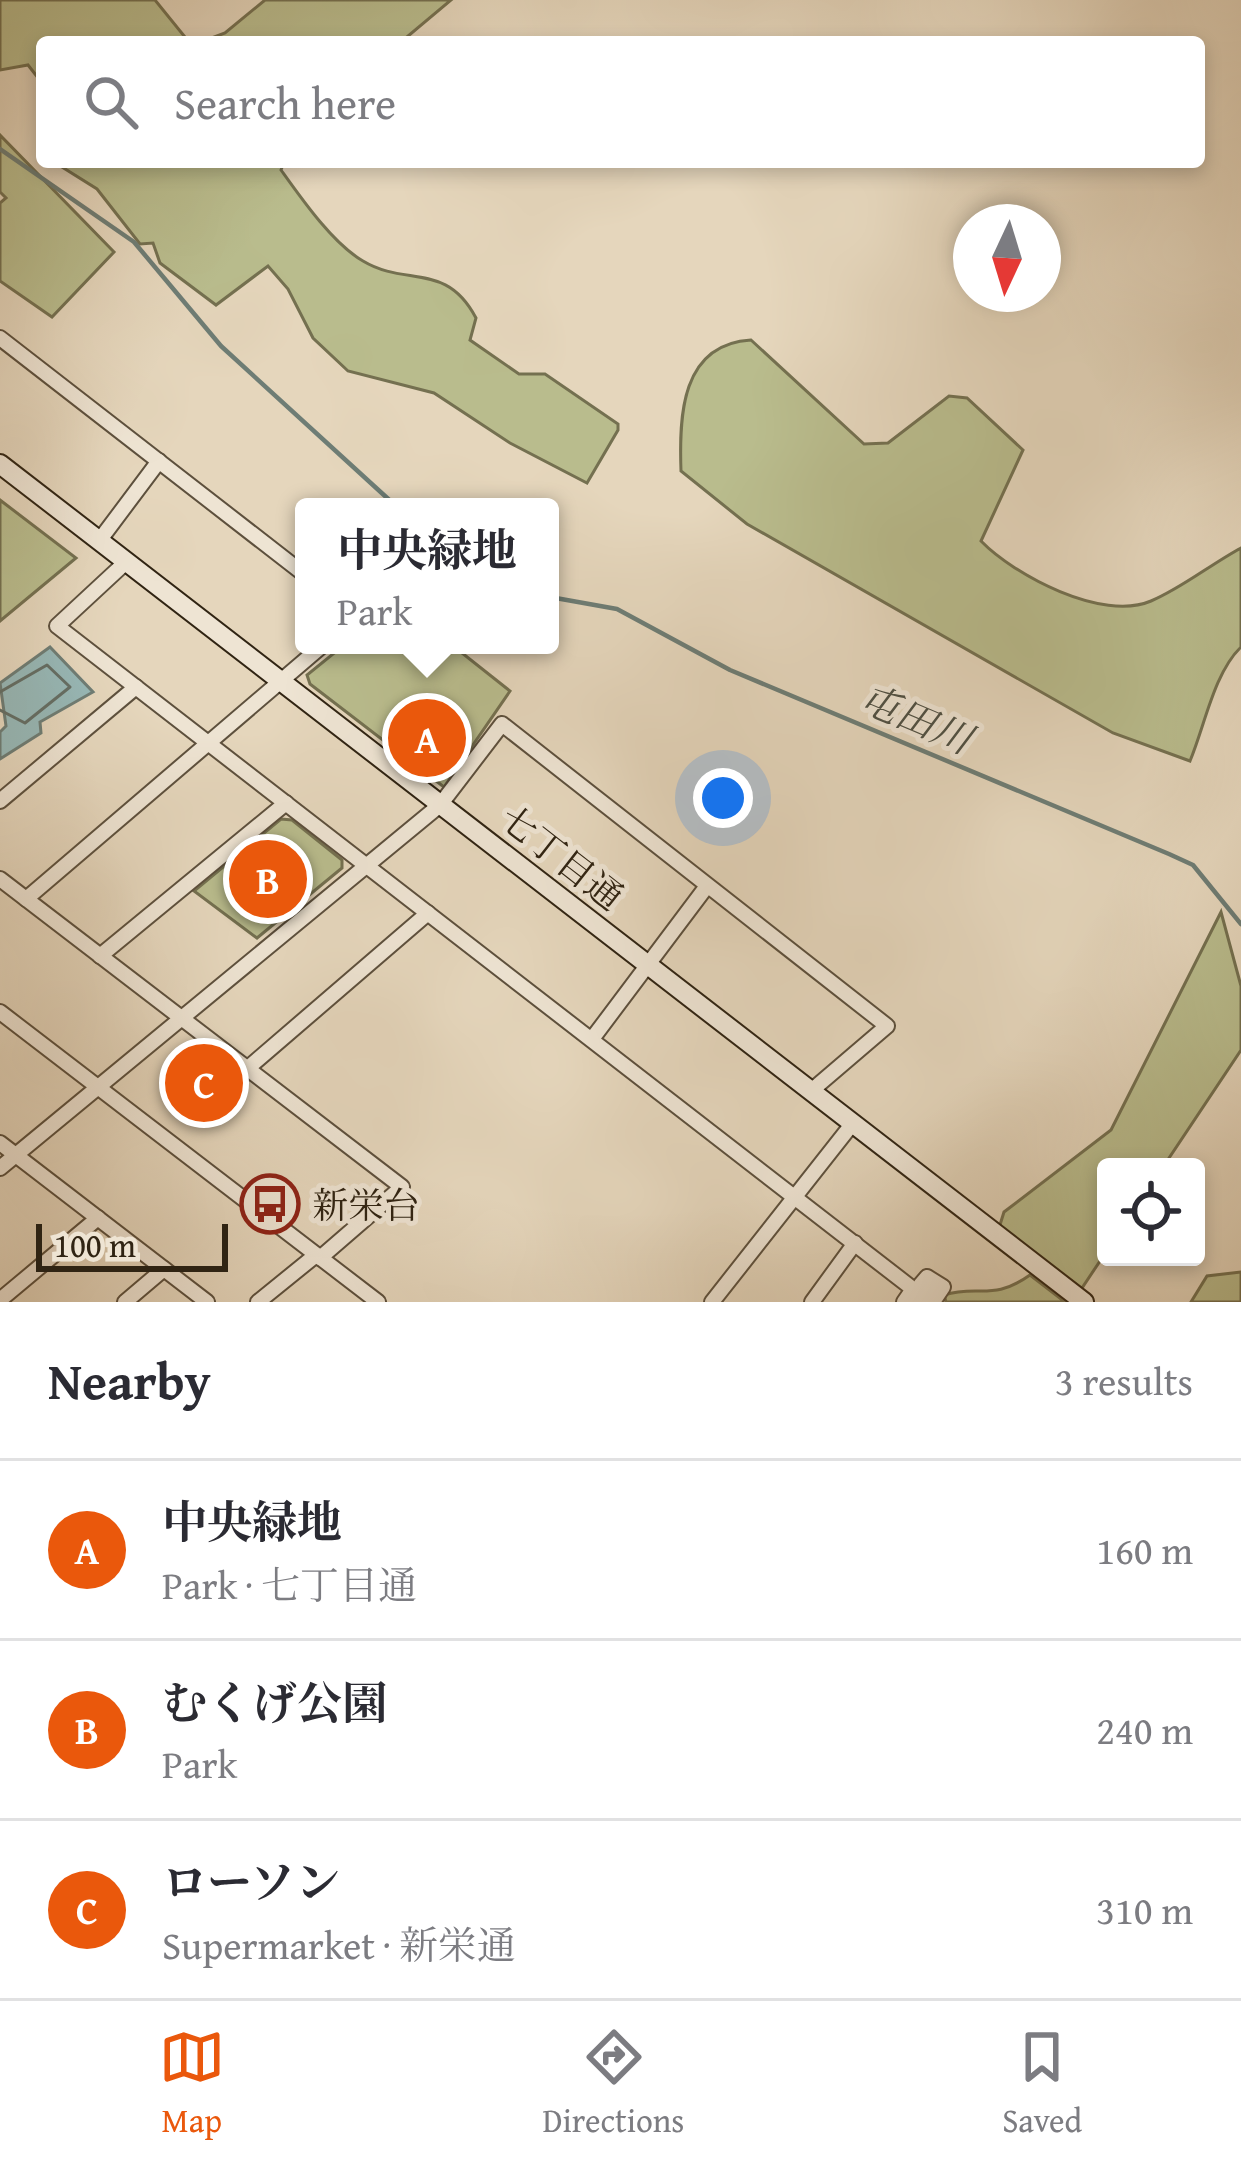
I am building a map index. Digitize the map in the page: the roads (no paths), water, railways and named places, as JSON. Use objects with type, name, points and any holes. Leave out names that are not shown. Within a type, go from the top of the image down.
[{"type":"street","points":[[0,338],[295,567]]},
{"type":"street","points":[[100,541],[159,461]]},
{"type":"street","name":"七丁目通","points":[[0,464],[1083,1302]]},
{"type":"street","points":[[126,562],[57,626],[913,1289],[904,1302]]},
{"type":"street","points":[[26,898],[314,654]]},
{"type":"street","points":[[0,801],[136,687]]},
{"type":"street","points":[[0,1168],[440,805],[502,724],[887,1026],[811,1091]]},
{"type":"street","points":[[100,956],[286,803]]},
{"type":"street","points":[[0,879],[402,1187],[258,1302]]},
{"type":"street","points":[[592,1039],[707,886]]},
{"type":"street","points":[[248,1068],[428,913]]},
{"type":"street","points":[[0,1012],[378,1302]]},
{"type":"street","points":[[712,1302],[853,1123]]},
{"type":"street","points":[[0,1143],[207,1302]]},
{"type":"street","points":[[0,1300],[98,1218]]},
{"type":"street","points":[[812,1302],[855,1243]]},
{"type":"street","points":[[125,1302],[164,1269]]},
{"type":"street","points":[[918,1302],[928,1288],[921,1284],[927,1276],[943,1287],[932,1302]]},
{"type":"water","points":[[50,647],[93,692],[40,722],[41,733],[0,759],[0,732],[6,726],[0,683]]},
{"type":"waterway","name":"屯田川","points":[[0,149],[134,242],[221,346],[387,498]]},
{"type":"waterway","name":"屯田川","points":[[559,599],[617,609],[730,670],[1193,865],[1241,924]]},
{"type":"place","name":"中央緑地","points":[[427,738]]},
{"type":"place","name":"むくげ公園","points":[[268,879]]},
{"type":"place","name":"ローソン","points":[[204,1083]]},
{"type":"place","name":"新栄台","points":[[270,1204]]}]
